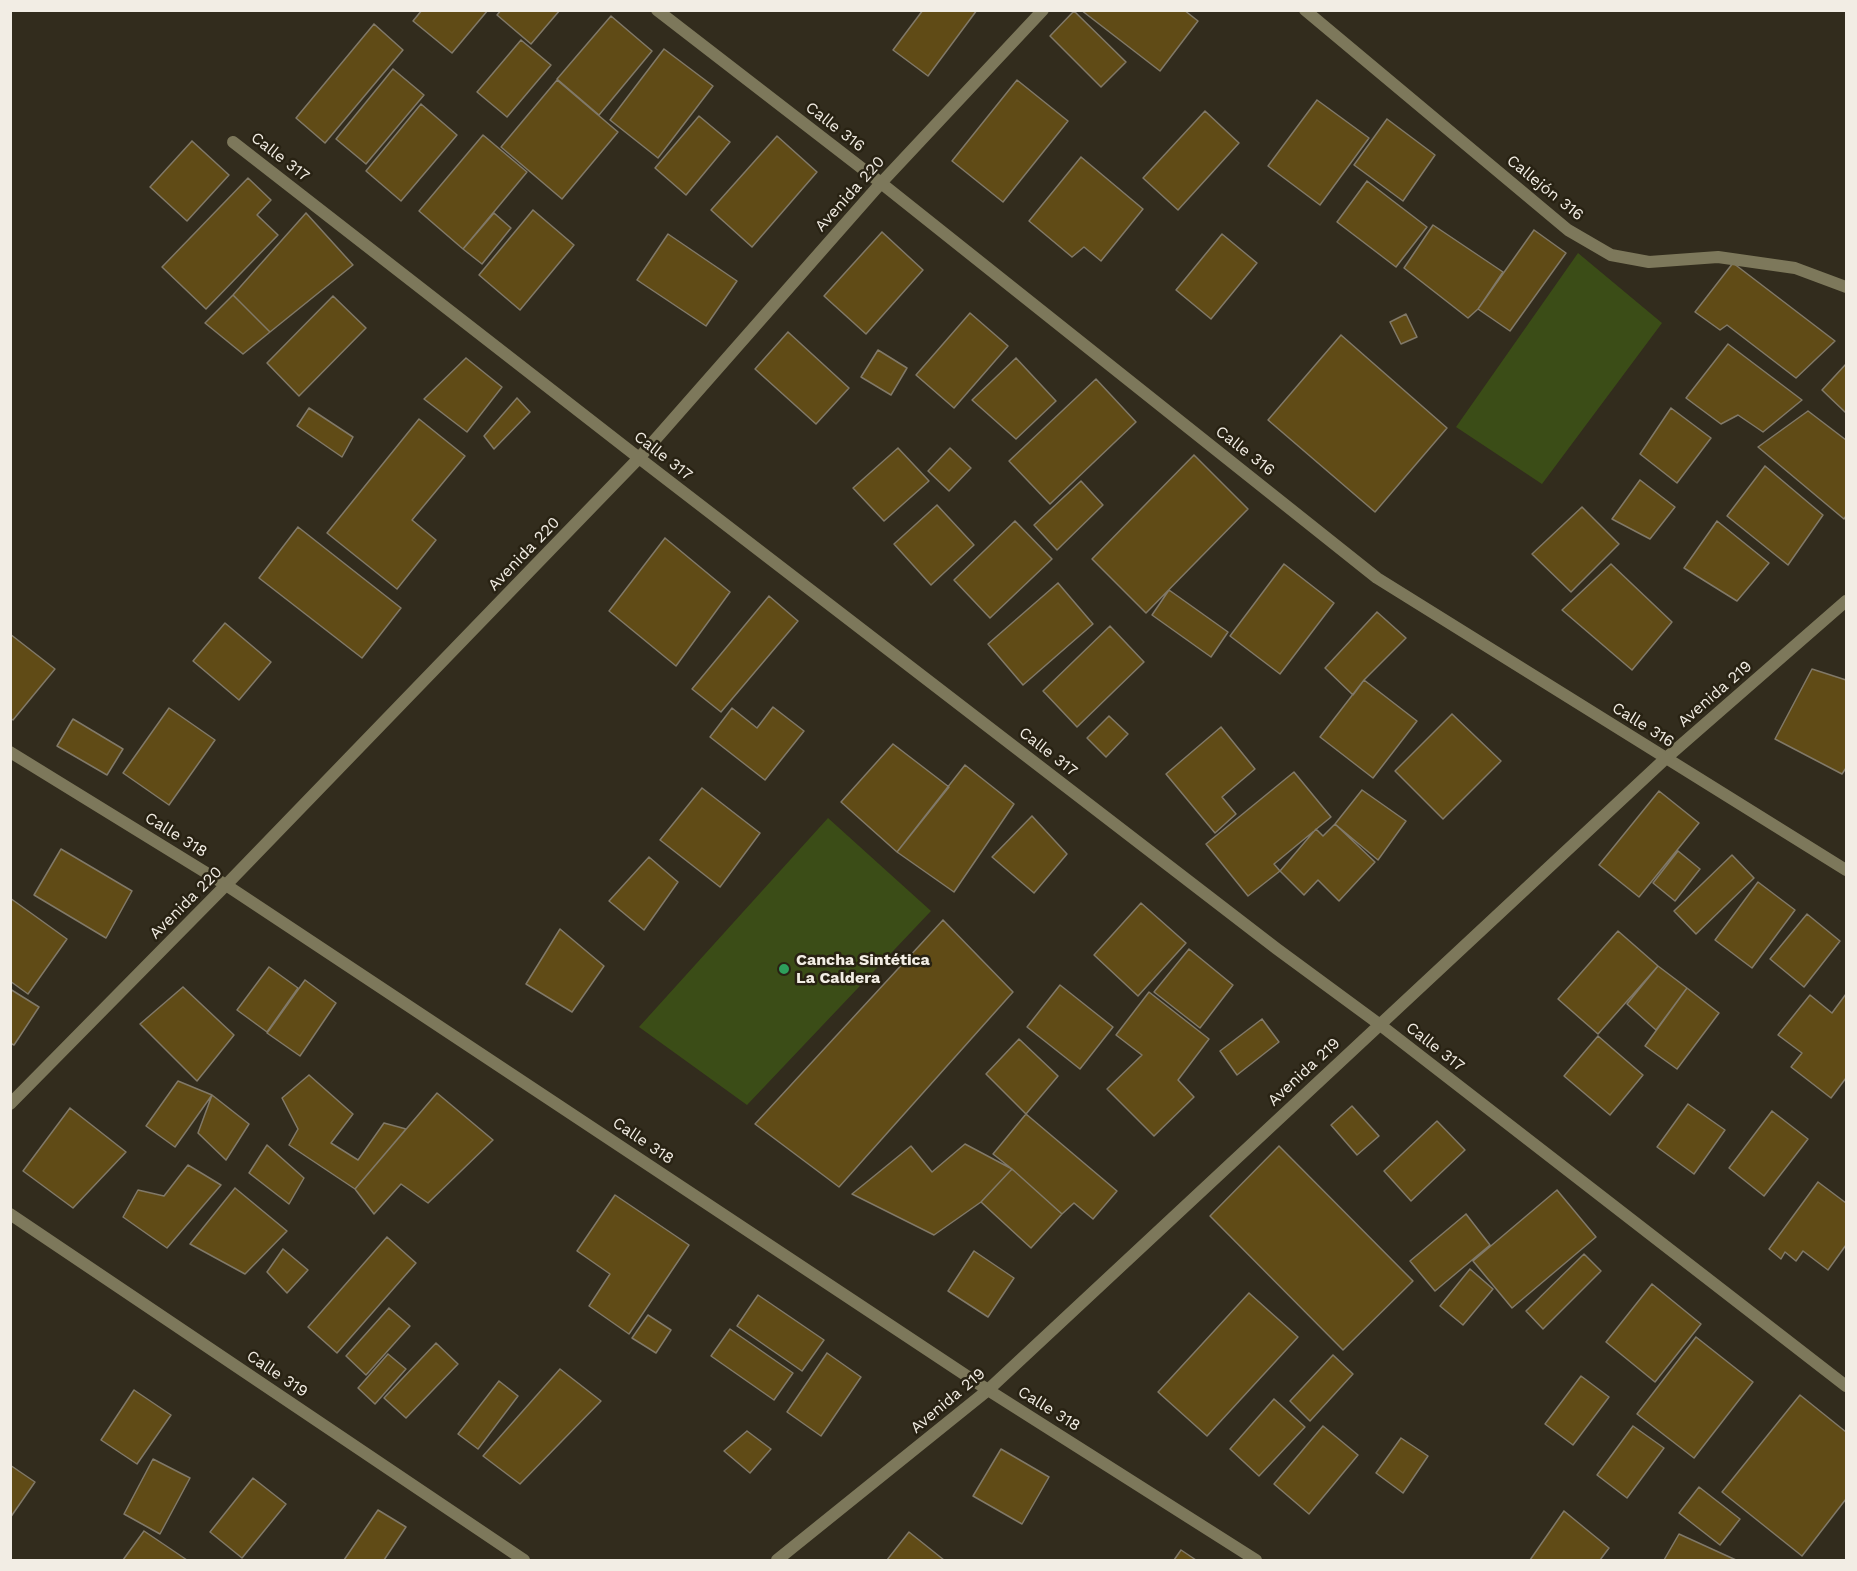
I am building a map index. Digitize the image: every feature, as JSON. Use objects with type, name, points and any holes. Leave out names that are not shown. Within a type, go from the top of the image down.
[{"type":"street","name":"Calle 316","points":[[657,10],[881,183],[1377,578],[1846,870]]},
{"type":"street","name":"Avenida 220","points":[[10,1104],[226,885],[639,458],[881,183],[1043,10]]},
{"type":"street","name":"Callejón 316","points":[[1305,10],[1568,230],[1611,255],[1648,262],[1718,257],[1795,268],[1846,287]]},
{"type":"street","name":"Calle 317","points":[[233,142],[639,458],[1268,942],[1379,1024],[1846,1386]]},
{"type":"street","name":"Avenida 219","points":[[777,1560],[988,1390],[1665,759],[1846,601]]},
{"type":"street","name":"Calle 318","points":[[10,752],[226,885],[988,1390],[1256,1560]]},
{"type":"street","name":"Calle 319","points":[[10,1214],[524,1560]]},
{"type":"green space","points":[[1578,253],[1662,323],[1542,484],[1456,427]]},
{"type":"green space","name":"Cancha Sintética La Caldera","points":[[828,818],[931,911],[747,1105],[639,1027]]},
{"type":"building","points":[[422,10],[488,10],[452,53],[413,21]]},
{"type":"building","points":[[501,10],[560,10],[531,44],[497,15]]},
{"type":"building","points":[[923,10],[977,10],[928,76],[893,50]]},
{"type":"building","points":[[1081,10],[1184,10],[1198,21],[1160,71]]},
{"type":"building","points":[[1074,11],[1126,62],[1101,87],[1050,36]]},
{"type":"building","points":[[611,16],[652,51],[599,115],[557,79]]},
{"type":"building","points":[[374,24],[403,50],[325,143],[296,118]]},
{"type":"building","points":[[521,40],[551,65],[507,117],[477,92]]},
{"type":"building","points":[[664,49],[713,86],[658,158],[610,120]]},
{"type":"building","points":[[393,69],[424,95],[366,164],[336,139]]},
{"type":"building","points":[[557,80],[618,132],[562,199],[501,147]]},
{"type":"building","points":[[1017,80],[1068,121],[1003,202],[952,161]]},
{"type":"building","points":[[1317,100],[1369,138],[1320,205],[1268,166]]},
{"type":"building","points":[[421,104],[457,135],[401,201],[366,171]]},
{"type":"building","points":[[1205,111],[1239,143],[1178,210],[1143,178]]},
{"type":"building","points":[[699,116],[730,142],[686,195],[655,168]]},
{"type":"building","points":[[1387,119],[1435,155],[1403,201],[1354,165]]},
{"type":"building","points":[[483,135],[527,172],[463,249],[419,211]]},
{"type":"building","points":[[777,136],[817,172],[752,247],[711,210]]},
{"type":"building","points":[[192,141],[229,175],[187,221],[150,187]]},
{"type":"building","points":[[1081,157],[1143,209],[1101,261],[1084,247],[1072,257],[1029,221]]},
{"type":"building","points":[[248,178],[271,200],[257,215],[278,235],[206,309],[162,267]]},
{"type":"building","points":[[1367,181],[1427,227],[1396,267],[1337,222]]},
{"type":"building","points":[[533,210],[574,245],[520,310],[479,275]]},
{"type":"building","points":[[306,213],[353,265],[270,332],[233,295]]},
{"type":"building","points":[[494,213],[511,228],[482,264],[463,249]]},
{"type":"building","points":[[1433,225],[1503,272],[1478,309],[1468,318],[1404,268]]},
{"type":"building","points":[[1534,230],[1566,253],[1510,331],[1478,309]]},
{"type":"building","points":[[882,232],[923,270],[866,334],[824,296]]},
{"type":"building","points":[[668,234],[737,281],[706,326],[637,280]]},
{"type":"building","points":[[1222,234],[1257,263],[1211,319],[1176,290]]},
{"type":"building","points":[[1733,263],[1835,341],[1796,378],[1727,325],[1720,330],[1695,312]]},
{"type":"building","points":[[233,295],[270,332],[243,354],[205,323]]},
{"type":"building","points":[[333,296],[366,328],[299,396],[267,363]]},
{"type":"building","points":[[970,313],[1008,346],[954,408],[916,375]]},
{"type":"building","points":[[1406,314],[1417,337],[1401,344],[1390,322]]},
{"type":"building","points":[[788,332],[849,388],[816,424],[755,369]]},
{"type":"building","points":[[1341,335],[1447,428],[1375,512],[1268,420]]},
{"type":"building","points":[[1728,344],[1802,400],[1763,432],[1738,415],[1721,424],[1686,398]]},
{"type":"building","points":[[878,350],[907,368],[891,395],[861,377]]},
{"type":"building","points":[[466,358],[502,387],[467,432],[424,399]]},
{"type":"building","points":[[1016,358],[1056,401],[1016,439],[972,400]]},
{"type":"building","points":[[1846,364],[1846,413],[1822,390]]},
{"type":"building","points":[[1096,379],[1136,422],[1050,504],[1009,461]]},
{"type":"building","points":[[517,398],[530,412],[494,449],[484,436]]},
{"type":"building","points":[[309,408],[353,437],[342,457],[297,426]]},
{"type":"building","points":[[1671,408],[1711,438],[1677,483],[1640,454]]},
{"type":"building","points":[[1808,411],[1846,440],[1846,516],[1844,519],[1758,447]]},
{"type":"building","points":[[419,419],[465,456],[412,520],[436,540],[397,589],[327,533]]},
{"type":"building","points":[[898,448],[929,481],[884,521],[853,488]]},
{"type":"building","points":[[950,448],[971,468],[949,491],[928,471]]},
{"type":"building","points":[[1194,455],[1248,509],[1146,613],[1092,559]]},
{"type":"building","points":[[1765,466],[1823,515],[1788,565],[1727,516]]},
{"type":"building","points":[[1640,480],[1675,507],[1650,539],[1612,519]]},
{"type":"building","points":[[1081,481],[1103,505],[1057,550],[1034,525]]},
{"type":"building","points":[[937,505],[974,545],[931,585],[894,544]]},
{"type":"building","points":[[1582,507],[1619,544],[1571,592],[1532,554]]},
{"type":"building","points":[[1015,521],[1052,559],[990,618],[954,580]]},
{"type":"building","points":[[1717,521],[1769,563],[1737,601],[1684,568]]},
{"type":"building","points":[[298,527],[401,608],[362,658],[259,578]]},
{"type":"building","points":[[665,538],[730,592],[676,666],[609,611]]},
{"type":"building","points":[[1284,564],[1334,603],[1280,674],[1230,636]]},
{"type":"building","points":[[1611,564],[1672,622],[1632,670],[1562,610]]},
{"type":"building","points":[[1058,583],[1093,624],[1023,685],[988,644]]},
{"type":"building","points":[[1169,590],[1228,632],[1211,657],[1152,615]]},
{"type":"building","points":[[769,596],[798,621],[721,712],[692,689]]},
{"type":"building","points":[[1377,612],[1406,638],[1364,680],[1353,695],[1325,668]]},
{"type":"building","points":[[225,623],[271,662],[239,700],[193,661]]},
{"type":"building","points":[[1110,626],[1144,662],[1077,727],[1043,691]]},
{"type":"building","points":[[10,634],[55,669],[13,720],[10,718]]},
{"type":"building","points":[[1812,669],[1846,680],[1846,768],[1842,774],[1775,739]]},
{"type":"building","points":[[1364,680],[1417,721],[1373,778],[1320,737]]},
{"type":"building","points":[[773,707],[804,731],[765,780],[710,737],[732,708],[757,728]]},
{"type":"building","points":[[169,708],[215,740],[169,805],[123,773]]},
{"type":"building","points":[[1452,714],[1501,761],[1443,819],[1395,771]]},
{"type":"building","points":[[1109,716],[1128,734],[1106,757],[1087,738]]},
{"type":"building","points":[[73,719],[123,749],[107,775],[57,746]]},
{"type":"building","points":[[1221,727],[1255,769],[1222,797],[1236,814],[1215,833],[1166,774]]},
{"type":"building","points":[[893,744],[949,787],[897,852],[841,802]]},
{"type":"building","points":[[965,765],[1014,804],[954,892],[897,852]]},
{"type":"building","points":[[1294,772],[1331,817],[1274,864],[1280,871],[1248,896],[1206,844]]},
{"type":"building","points":[[702,788],[760,833],[720,887],[660,840]]},
{"type":"building","points":[[1362,790],[1406,821],[1378,860],[1335,824]]},
{"type":"building","points":[[1659,791],[1699,823],[1639,897],[1599,865]]},
{"type":"building","points":[[1032,816],[1067,854],[1034,893],[992,857]]},
{"type":"building","points":[[1335,824],[1375,862],[1339,901],[1318,880],[1304,895],[1280,871],[1316,829],[1323,836]]},
{"type":"building","points":[[61,849],[132,891],[106,938],[34,895]]},
{"type":"building","points":[[1678,851],[1700,869],[1675,901],[1653,883]]},
{"type":"building","points":[[1732,855],[1754,878],[1696,934],[1674,911]]},
{"type":"building","points":[[649,857],[678,882],[644,930],[609,901]]},
{"type":"building","points":[[1758,882],[1795,910],[1752,968],[1715,940]]},
{"type":"building","points":[[10,898],[67,939],[28,994],[10,981]]},
{"type":"building","points":[[1141,903],[1186,943],[1138,996],[1094,955]]},
{"type":"building","points":[[1807,914],[1840,941],[1804,987],[1770,959]]},
{"type":"building","points":[[943,920],[1013,992],[839,1187],[755,1124]]},
{"type":"building","points":[[560,929],[604,966],[572,1012],[526,984]]},
{"type":"building","points":[[1618,931],[1658,966],[1598,1034],[1558,999]]},
{"type":"building","points":[[1189,949],[1233,985],[1200,1028],[1154,992]]},
{"type":"building","points":[[1658,966],[1687,988],[1656,1030],[1627,1004]]},
{"type":"building","points":[[269,967],[298,988],[267,1032],[237,1010]]},
{"type":"building","points":[[305,980],[336,1003],[300,1056],[267,1033]]},
{"type":"building","points":[[1060,985],[1113,1027],[1080,1069],[1027,1027]]},
{"type":"building","points":[[183,987],[234,1035],[197,1081],[140,1024]]},
{"type":"building","points":[[1687,988],[1719,1013],[1677,1069],[1645,1046]]},
{"type":"building","points":[[10,989],[39,1007],[14,1045],[10,1043]]},
{"type":"building","points":[[1149,992],[1209,1039],[1178,1080],[1194,1097],[1154,1136],[1107,1089],[1142,1055],[1116,1035]]},
{"type":"building","points":[[1846,994],[1846,1078],[1831,1098],[1791,1067],[1802,1053],[1778,1035],[1810,995],[1832,1013]]},
{"type":"building","points":[[1262,1019],[1279,1042],[1237,1075],[1220,1051]]},
{"type":"building","points":[[1598,1036],[1643,1075],[1610,1115],[1564,1076]]},
{"type":"building","points":[[1019,1039],[1058,1076],[1026,1114],[986,1074]]},
{"type":"building","points":[[309,1075],[353,1114],[331,1143],[358,1160],[384,1123],[406,1129],[355,1189],[289,1145],[298,1129],[282,1098]]},
{"type":"building","points":[[178,1081],[212,1095],[175,1147],[146,1126]]},
{"type":"building","points":[[437,1093],[493,1140],[428,1203],[401,1184],[374,1214],[355,1189]]},
{"type":"building","points":[[212,1095],[249,1124],[226,1160],[198,1133]]},
{"type":"building","points":[[1688,1104],[1725,1130],[1694,1174],[1657,1147]]},
{"type":"building","points":[[1352,1106],[1379,1136],[1357,1155],[1331,1125]]},
{"type":"building","points":[[70,1108],[126,1152],[73,1208],[23,1171]]},
{"type":"building","points":[[1772,1111],[1808,1139],[1764,1196],[1729,1168]]},
{"type":"building","points":[[1026,1114],[1117,1191],[1093,1219],[1074,1203],[1062,1214],[993,1154]]},
{"type":"building","points":[[1437,1121],[1465,1150],[1411,1201],[1384,1171]]},
{"type":"building","points":[[965,1144],[1012,1169],[981,1202],[934,1235],[852,1194],[911,1146],[932,1172]]},
{"type":"building","points":[[267,1145],[304,1178],[289,1204],[249,1173]]},
{"type":"building","points":[[1279,1146],[1413,1281],[1343,1350],[1210,1216]]},
{"type":"building","points":[[188,1165],[221,1185],[167,1248],[123,1217],[138,1190],[164,1196]]},
{"type":"building","points":[[1012,1169],[1062,1214],[1031,1248],[981,1202]]},
{"type":"building","points":[[1818,1182],[1846,1203],[1846,1245],[1828,1270],[1803,1251],[1796,1261],[1785,1252],[1781,1259],[1769,1249]]},
{"type":"building","points":[[235,1188],[287,1231],[245,1274],[190,1244]]},
{"type":"building","points":[[1557,1190],[1596,1237],[1512,1308],[1473,1261]]},
{"type":"building","points":[[615,1195],[689,1245],[629,1334],[589,1306],[610,1274],[577,1251]]},
{"type":"building","points":[[1466,1214],[1490,1245],[1435,1291],[1410,1261]]},
{"type":"building","points":[[387,1237],[416,1263],[337,1353],[308,1327]]},
{"type":"building","points":[[283,1249],[308,1270],[287,1293],[267,1272]]},
{"type":"building","points":[[974,1251],[1014,1278],[988,1317],[948,1291]]},
{"type":"building","points":[[1584,1254],[1601,1271],[1543,1329],[1526,1311]]},
{"type":"building","points":[[1470,1269],[1493,1289],[1463,1325],[1440,1306]]},
{"type":"building","points":[[1652,1284],[1701,1324],[1655,1382],[1606,1342]]},
{"type":"building","points":[[1249,1293],[1298,1337],[1207,1436],[1158,1392]]},
{"type":"building","points":[[758,1295],[824,1340],[802,1371],[737,1326]]},
{"type":"building","points":[[389,1308],[410,1326],[366,1375],[346,1356]]},
{"type":"building","points":[[648,1315],[671,1330],[656,1353],[632,1338]]},
{"type":"building","points":[[730,1329],[793,1373],[774,1400],[711,1356]]},
{"type":"building","points":[[1696,1337],[1753,1382],[1694,1458],[1637,1414]]},
{"type":"building","points":[[436,1343],[458,1364],[406,1418],[384,1398]]},
{"type":"building","points":[[827,1353],[861,1377],[821,1436],[787,1412]]},
{"type":"building","points":[[388,1354],[406,1369],[375,1404],[358,1388]]},
{"type":"building","points":[[1333,1355],[1353,1374],[1310,1421],[1290,1401]]},
{"type":"building","points":[[560,1369],[601,1401],[520,1484],[483,1456]]},
{"type":"building","points":[[1581,1376],[1609,1397],[1573,1445],[1545,1424]]},
{"type":"building","points":[[499,1381],[518,1396],[478,1449],[458,1434]]},
{"type":"building","points":[[134,1390],[171,1415],[137,1464],[101,1440]]},
{"type":"building","points":[[1800,1395],[1846,1432],[1846,1499],[1802,1556],[1722,1492]]},
{"type":"building","points":[[1274,1399],[1305,1427],[1259,1476],[1230,1449]]},
{"type":"building","points":[[1323,1426],[1358,1455],[1309,1514],[1274,1484]]},
{"type":"building","points":[[1633,1426],[1664,1448],[1627,1498],[1597,1475]]},
{"type":"building","points":[[747,1431],[771,1449],[750,1473],[724,1451]]},
{"type":"building","points":[[1401,1438],[1428,1456],[1403,1493],[1376,1473]]},
{"type":"building","points":[[1001,1449],[1049,1477],[1022,1524],[973,1496]]},
{"type":"building","points":[[153,1459],[190,1478],[160,1534],[124,1514]]},
{"type":"building","points":[[10,1465],[35,1482],[10,1518]]},
{"type":"building","points":[[253,1478],[286,1504],[242,1558],[210,1532]]},
{"type":"building","points":[[1699,1487],[1740,1519],[1720,1545],[1679,1513]]},
{"type":"building","points":[[378,1510],[406,1527],[384,1560],[344,1560]]},
{"type":"building","points":[[1564,1511],[1609,1548],[1600,1560],[1530,1560]]},
{"type":"building","points":[[144,1531],[187,1560],[123,1560]]},
{"type":"building","points":[[909,1532],[944,1560],[887,1560]]},
{"type":"building","points":[[1679,1534],[1736,1560],[1664,1560]]},
{"type":"building","points":[[1181,1550],[1196,1560],[1174,1560]]},
{"type":"place","name":"Cancha Sintética La Caldera","points":[[784,969]]}]
